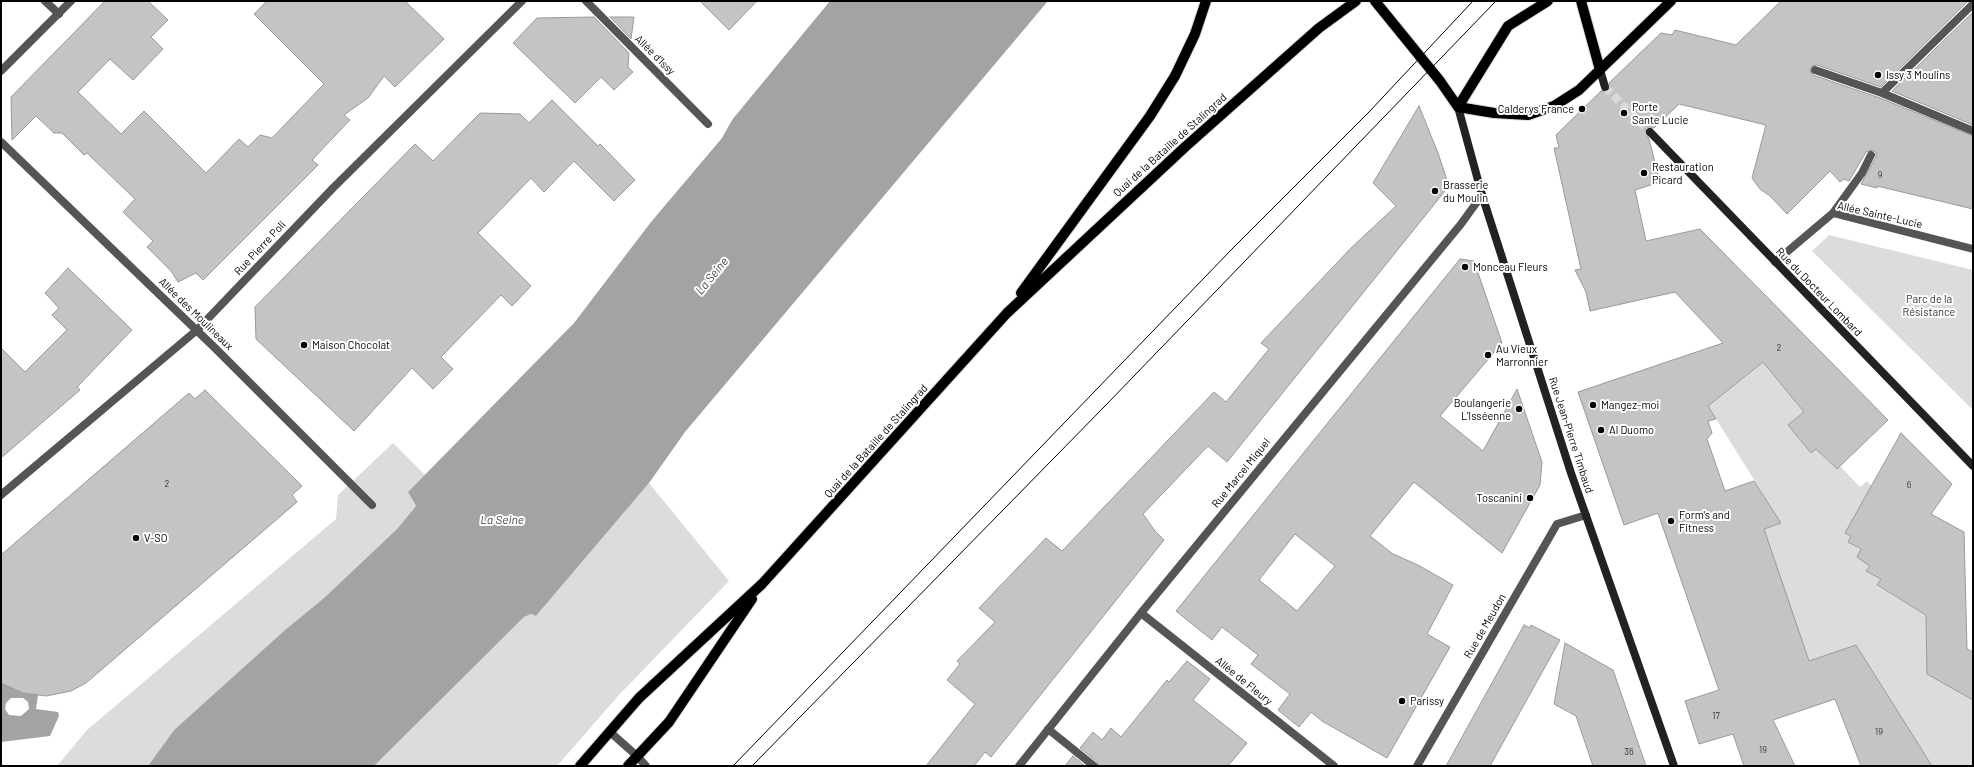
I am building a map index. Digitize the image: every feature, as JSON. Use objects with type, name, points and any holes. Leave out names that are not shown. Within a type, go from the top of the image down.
[{"type":"main road","name":"Quai de la Bataille de Stalingrad","points":[[1007,313],[1150,116],[1175,76],[1195,34],[1206,1]]},
{"type":"main road","name":"Quai de la Bataille de Stalingrad","points":[[580,766],[639,698],[762,584],[1007,313],[1190,142],[1319,28],[1356,1]]},
{"type":"main road","points":[[1374,1],[1440,81],[1458,107],[1494,113],[1528,115],[1554,106],[1579,90],[1671,1]]},
{"type":"main road","points":[[1458,107],[1508,26],[1548,1]]},
{"type":"main road","points":[[1581,1],[1605,87]]},
{"type":"main road","name":"Rue Jean-Pierre Timbaud","points":[[1458,107],[1482,195],[1586,515],[1674,766]]},
{"type":"main road","name":"Rue du Docteur Lombard","points":[[1650,132],[1973,466]]},
{"type":"main road","name":"Quai de la Bataille de Stalingrad","points":[[628,766],[669,722],[762,584]]},
{"type":"street","points":[[45,1],[58,14]]},
{"type":"street","points":[[1,71],[71,1]]},
{"type":"street","name":"Rue Pierre Poli","points":[[1,495],[196,330],[333,188],[522,1]]},
{"type":"street","name":"Allée d'Issy","points":[[586,1],[708,124]]},
{"type":"street","points":[[1882,93],[1973,4]]},
{"type":"street","points":[[1815,70],[1882,93],[1973,131]]},
{"type":"street","name":"Allée des Moulineaux","points":[[1,142],[196,330],[372,505]]},
{"type":"street","points":[[1833,213],[1862,173],[1871,155]]},
{"type":"street","name":"Rue Marcel Miquel","points":[[1019,766],[1141,613],[1461,224],[1482,195]]},
{"type":"street","name":"Allée Sainte-Lucie","points":[[1775,262],[1833,213],[1973,249]]},
{"type":"street","name":"Rue de Meudon","points":[[1417,766],[1557,524],[1586,515]]},
{"type":"street","name":"Allée de Fleury","points":[[1141,613],[1334,766]]},
{"type":"street","points":[[1048,729],[1094,766]]},
{"type":"street","points":[[610,732],[646,766]]},
{"type":"green space","name":"Parc de la Résistance","points":[[1829,235],[1973,270],[1973,410],[1812,251]]},
{"type":"green space","points":[[1763,362],[1804,412],[1788,425],[1811,453],[1816,449],[1836,469],[1840,466],[1860,487],[1867,481],[1877,491],[1858,510],[1845,533],[1851,536],[1848,542],[1861,550],[1871,564],[1867,570],[1881,579],[1877,586],[1926,615],[1927,674],[1973,700],[1973,766],[1932,766],[1856,645],[1809,661],[1763,529],[1781,523],[1708,406]]},
{"type":"green space","points":[[393,443],[425,475],[408,492],[416,506],[397,529],[324,598],[285,630],[174,730],[148,766],[57,766],[87,730],[336,519],[338,495]]},
{"type":"green space","points":[[649,483],[729,581],[618,696],[557,766],[374,766],[524,617],[531,614],[536,616]]},
{"type":"water","name":"La Seine","points":[[830,1],[1048,1],[685,432],[649,483],[536,616],[531,614],[524,617],[374,766],[148,766],[174,730],[285,630],[324,598],[397,529],[416,506],[408,492],[574,323],[651,222],[722,138],[732,120]]},
{"type":"water","points":[[1,683],[23,693],[38,695],[36,709],[58,712],[59,716],[50,736],[1,742]],"holes":[[[11,698],[23,698],[28,702],[29,709],[21,716],[9,715],[5,709],[6,703]]]},
{"type":"building","points":[[105,1],[148,1],[168,20],[151,37],[163,49],[133,80],[110,59],[78,92],[121,134],[144,111],[206,173],[239,139],[248,147],[260,135],[272,138],[324,84],[254,14],[267,1],[405,1],[444,39],[395,87],[384,76],[368,98],[344,115],[350,120],[312,160],[318,165],[203,280],[196,273],[178,282],[171,271],[147,247],[153,241],[123,212],[135,199],[87,153],[84,155],[62,133],[54,133],[36,116],[12,140],[11,97]]},
{"type":"building","points":[[700,1],[757,1],[729,30]]},
{"type":"building","points":[[1781,1],[1968,1],[1881,87],[1817,65],[1812,66],[1810,71],[1813,75],[1880,98],[1973,136],[1973,209],[1877,186],[1877,188],[1861,184],[1876,157],[1876,152],[1871,150],[1866,152],[1849,181],[1844,179],[1840,182],[1830,171],[1787,214],[1770,196],[1760,189],[1752,178],[1766,125],[1679,104],[1654,128],[1648,127],[1645,131],[1649,139],[1660,182],[1635,190],[1646,241],[1700,229],[1888,420],[1837,469],[1816,449],[1811,453],[1788,425],[1804,412],[1763,362],[1708,406],[1716,419],[1708,421],[1712,433],[1707,439],[1725,491],[1754,481],[1781,523],[1764,529],[1809,661],[1856,645],[1932,766],[1861,766],[1835,699],[1773,720],[1795,766],[1744,766],[1733,734],[1699,744],[1685,701],[1719,690],[1658,513],[1624,525],[1578,392],[1723,343],[1675,292],[1590,311],[1586,292],[1575,270],[1581,269],[1554,148],[1559,148],[1556,135],[1601,91],[1609,91],[1609,83],[1661,33],[1672,35],[1675,30],[1736,45]]},
{"type":"building","points":[[1973,12],[1973,125],[1892,91]]},
{"type":"building","points":[[594,17],[629,53],[628,67],[633,72],[614,90],[601,77],[575,103],[513,43],[537,18]]},
{"type":"building","points":[[610,17],[634,17],[631,39]]},
{"type":"building","points":[[552,100],[598,146],[600,144],[635,180],[614,201],[574,161],[544,192],[531,178],[478,233],[531,286],[512,306],[501,295],[441,357],[453,369],[433,389],[412,368],[354,431],[256,339],[255,307],[415,144],[433,161],[480,113],[520,114],[529,123]]},
{"type":"building","points":[[1419,106],[1438,153],[1449,186],[1227,462],[1208,446],[1143,514],[1155,531],[1164,540],[991,757],[985,752],[974,766],[926,766],[975,704],[947,680],[960,664],[957,661],[995,622],[979,608],[1046,538],[1062,551],[1214,392],[1226,402],[1269,349],[1261,343],[1351,248],[1396,206],[1373,183]]},
{"type":"building","points":[[1460,259],[1474,261],[1502,343],[1440,416],[1483,451],[1517,389],[1542,462],[1540,485],[1502,553],[1414,482],[1370,536],[1393,554],[1418,565],[1453,585],[1427,634],[1450,647],[1387,758],[1322,721],[1311,712],[1299,727],[1278,710],[1290,694],[1251,664],[1258,655],[1222,627],[1212,640],[1176,611]],"holes":[[[1295,534],[1335,566],[1297,611],[1259,580]]]},
{"type":"building","points":[[68,268],[132,330],[77,387],[80,390],[1,458],[1,348],[25,372],[67,330],[52,315],[59,308],[45,293]]},
{"type":"building","name":"V-SO","points":[[205,390],[302,486],[292,495],[297,502],[86,683],[71,691],[46,696],[23,693],[1,683],[1,555],[189,393],[195,399]]},
{"type":"building","points":[[1901,433],[1952,484],[1931,514],[1964,532],[1967,649],[1973,652],[1973,700],[1927,674],[1926,615],[1877,585],[1881,579],[1866,571],[1870,566],[1857,557],[1861,549],[1848,542],[1851,536],[1845,533]]},
{"type":"building","points":[[1524,625],[1530,628],[1531,625],[1560,640],[1490,766],[1446,766]]},
{"type":"building","points":[[1565,643],[1613,670],[1646,766],[1593,766],[1576,716],[1554,704]]},
{"type":"building","points":[[1187,661],[1210,679],[1193,700],[1247,743],[1228,766],[1099,766],[1097,762],[1080,748],[1093,732],[1102,740],[1111,728],[1121,737],[1167,680],[1169,682]]},
{"type":"building","points":[[1073,756],[1085,766],[1065,766]]},
{"type":"tunnel","points":[[1605,87],[1650,132]]},
{"type":"tram line","points":[[733,766],[1233,248],[1369,112],[1473,1]]},
{"type":"tram line","points":[[752,766],[1105,406],[1496,1]]},
{"type":"place","name":"Issy 3 Moulins","points":[[1878,75]]},
{"type":"place","name":"Calderys France","points":[[1582,109]]},
{"type":"place","name":"Porte Sante Lucie","points":[[1624,113]]},
{"type":"place","name":"Restauration Picard","points":[[1644,173]]},
{"type":"place","name":"Brasserie du Moulin","points":[[1435,191]]},
{"type":"place","name":"Monceau Fleurs","points":[[1465,267]]},
{"type":"place","name":"Maison Chocolat","points":[[304,345]]},
{"type":"place","name":"Au Vieux Marronnier","points":[[1488,355]]},
{"type":"place","name":"Mangez-moi","points":[[1593,405]]},
{"type":"place","name":"Boulangerie L'Isséenne","points":[[1519,409]]},
{"type":"place","name":"Al Duomo","points":[[1601,430]]},
{"type":"place","name":"Toscanini","points":[[1530,498]]},
{"type":"place","name":"Form's and Fitness","points":[[1671,521]]},
{"type":"place","name":"V-SO","points":[[136,538]]},
{"type":"place","name":"Parissy","points":[[1402,701]]}]
